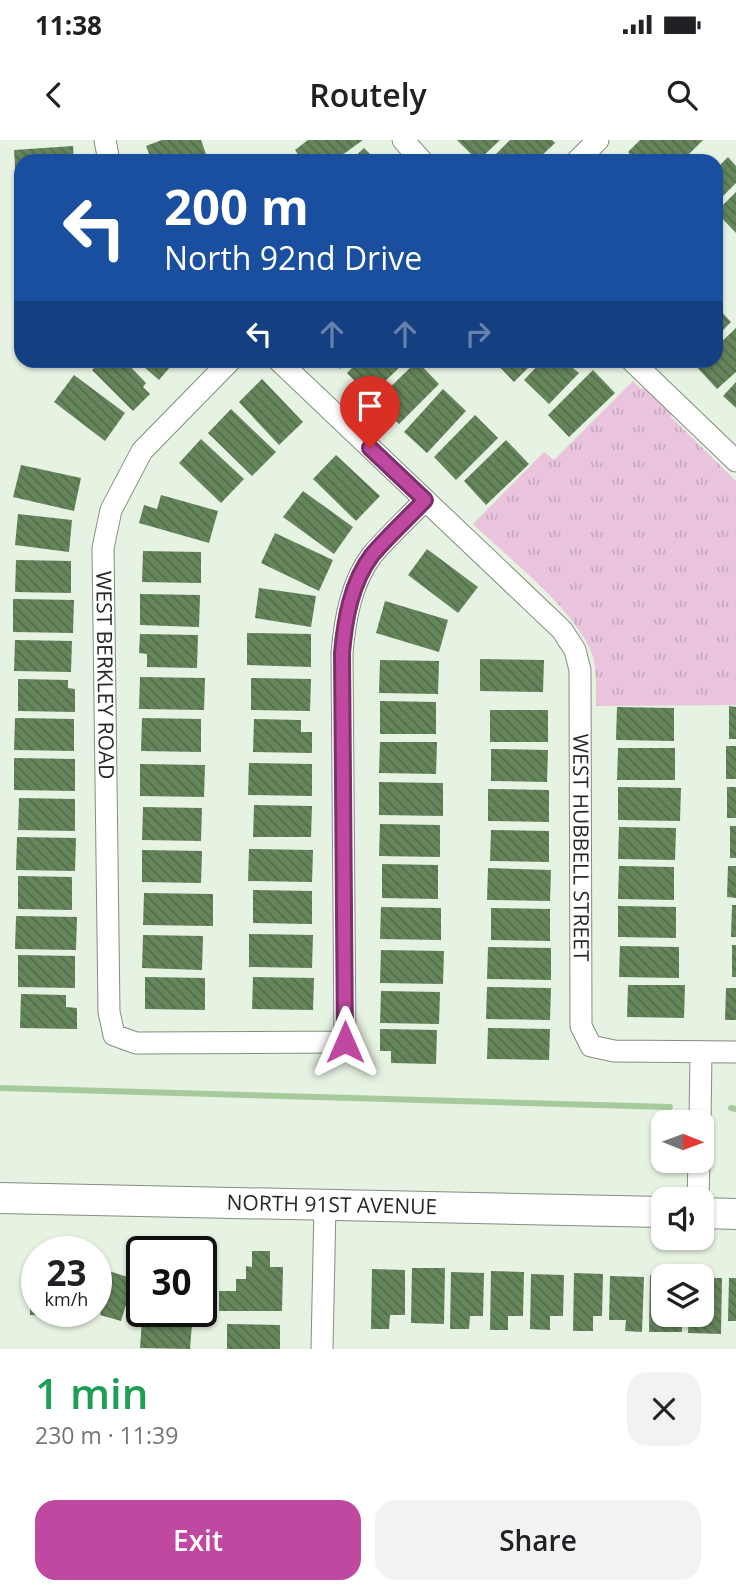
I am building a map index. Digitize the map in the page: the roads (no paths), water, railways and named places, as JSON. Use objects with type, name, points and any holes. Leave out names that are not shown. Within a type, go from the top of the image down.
[{"type":"main road","name":"NORTH 91ST AVENUE","points":[[0,1198],[651,1212]]},
{"type":"main road","points":[[714,1213],[736,1214]]},
{"type":"street","points":[[403,140],[416,154]]},
{"type":"street","points":[[584,154],[598,140]]},
{"type":"street","name":"WEST BERKLEY ROAD","points":[[224,368],[142,451],[111,510],[103,548],[109,1012],[114,1035],[136,1043],[345,1042],[342,653],[345,623],[355,587],[372,556],[425,500]]},
{"type":"street","points":[[286,368],[425,500]]},
{"type":"street","points":[[639,368],[736,461]]},
{"type":"street","name":"WEST HUBBELL STREET","points":[[425,500],[562,630],[575,650],[580,670],[581,1026],[591,1046],[614,1051],[701,1052]]},
{"type":"street","points":[[700,1110],[701,1052],[736,1052]]},
{"type":"street","points":[[323,1349],[325,1205]]},
{"type":"waterway","points":[[0,1088],[670,1107]]},
{"type":"waterway","points":[[731,1108],[736,1109]]}]
